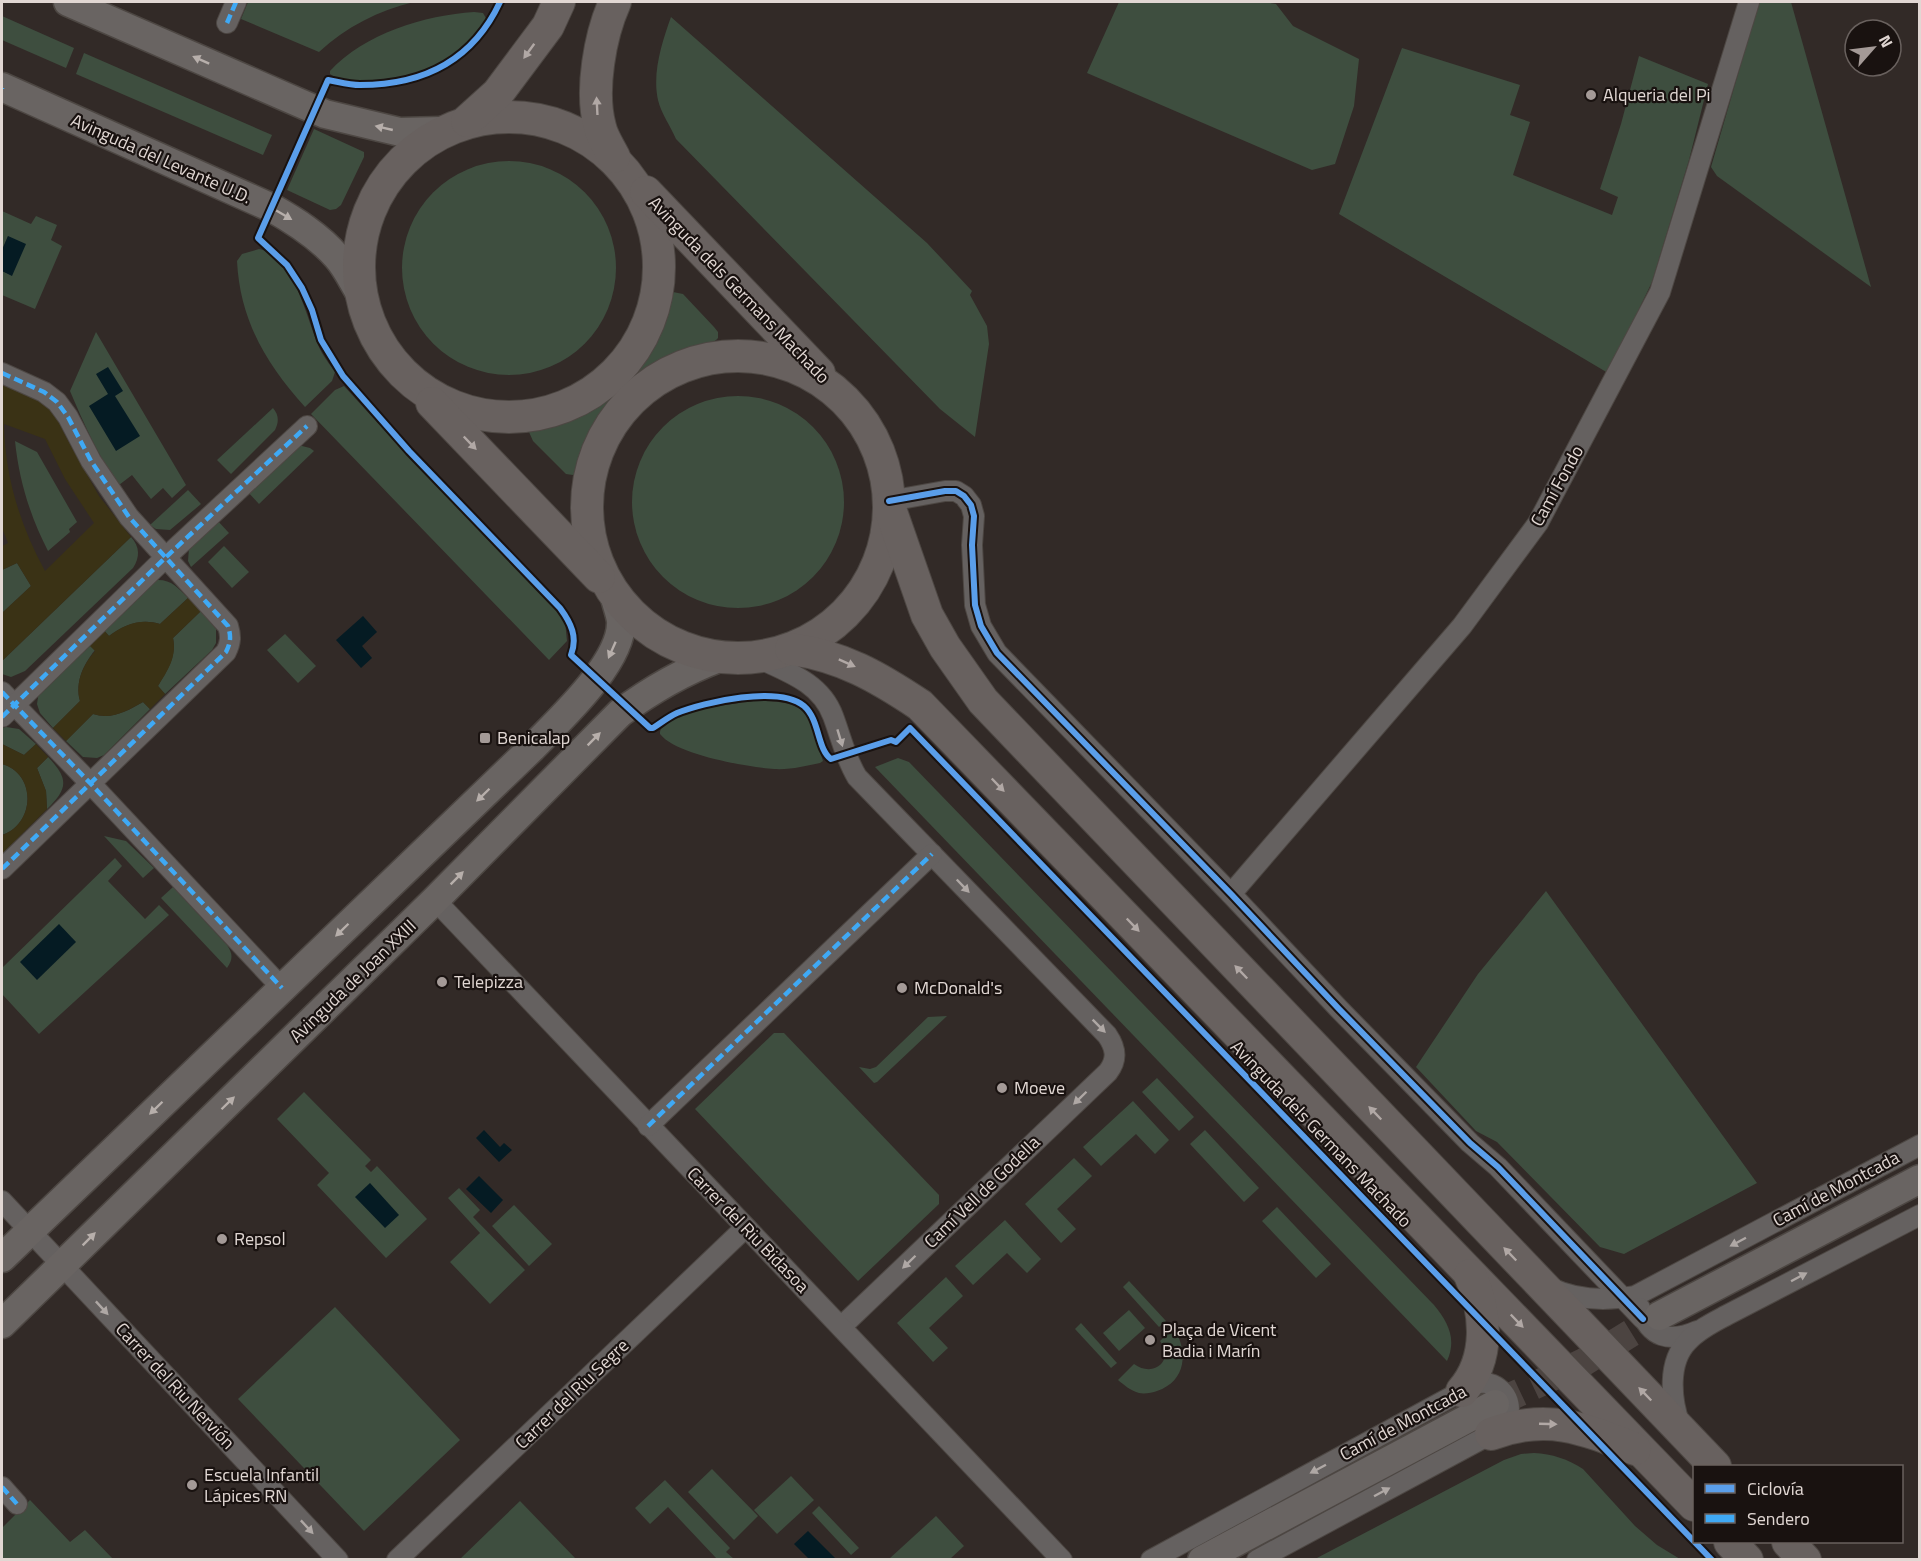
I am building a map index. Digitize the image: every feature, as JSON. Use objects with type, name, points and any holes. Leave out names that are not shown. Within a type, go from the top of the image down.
[{"type":"main road","points":[[68,2],[325,114],[400,132],[454,126],[499,116],[531,117],[562,125],[591,140],[620,165],[641,195],[652,222],[658,251],[659,280],[654,309],[643,337],[620,368],[606,382],[582,399],[555,411],[526,417],[497,417],[468,412],[440,401],[415,385]]},
{"type":"main road","points":[[559,2],[548,26],[498,93],[454,126],[418,146],[397,164],[368,212],[361,238],[358,266],[360,293],[371,328],[390,359],[645,626],[668,642],[687,650],[718,658],[758,658],[804,644],[828,630],[844,616],[872,579],[883,550],[889,504]]},
{"type":"main road","name":"Avinguda dels Germans Machado","points":[[615,2],[602,38],[596,107],[600,129],[620,165],[854,410]]},
{"type":"main road","name":"Avinguda del Levante U.D.","points":[[2,88],[290,218],[338,257],[360,293]]},
{"type":"main road","points":[[2,1258],[532,748],[590,688],[614,650],[621,622],[612,591],[599,566],[591,543],[587,518],[587,493],[601,444],[613,421],[629,401],[670,371],[694,362],[718,357],[744,356],[770,359],[795,367],[817,378],[854,410],[869,432],[879,453],[886,476],[889,504],[927,615],[945,647],[983,701],[1713,1465]]},
{"type":"main road","name":"Avinguda dels Germans Machado","points":[[791,649],[838,659],[889,685],[920,705],[1693,1503]]},
{"type":"main road","name":"Avinguda de Joan XXIII","points":[[2,1324],[435,900],[620,713],[645,694],[718,658]]},
{"type":"main road","name":"Camí de Montcada","points":[[1651,1318],[1920,1179]]},
{"type":"main road","points":[[1462,1391],[1473,1379],[1483,1344],[1476,1287],[1469,1271]]},
{"type":"main road","points":[[1493,1419],[1521,1425],[1567,1425],[1586,1429],[1644,1452]]},
{"type":"main road","name":"Camí de Montcada","points":[[1202,1560],[1493,1419]]},
{"type":"main road","points":[[1731,1543],[1747,1560]]},
{"type":"main road","points":[[1789,1543],[1805,1560]]},
{"type":"street","points":[[227,23],[237,2]]},
{"type":"street","name":"Camí Fondo","points":[[1231,894],[1462,626],[1538,523],[1660,292],[1749,2]]},
{"type":"street","points":[[2,373],[44,392],[57,402],[69,417],[91,461],[129,518],[228,626],[231,643],[226,652],[2,869]]},
{"type":"street","points":[[282,988],[91,784],[5,705],[307,426]]},
{"type":"street","points":[[889,504],[945,491],[956,491],[964,496],[971,505],[974,516],[972,572],[975,606],[981,626],[997,653],[1231,894],[1339,1010],[1470,1143],[1498,1167],[1624,1298],[1651,1318],[1653,1330],[1675,1339],[1703,1328],[1920,1215]]},
{"type":"street","points":[[648,1126],[932,854],[857,777],[845,754],[833,715],[813,686],[758,658]]},
{"type":"street","name":"Camí Vell de Godella","points":[[842,1327],[1108,1072],[1116,1054],[1107,1035],[932,854]]},
{"type":"street","name":"Carrer del Riu Bidasoa","points":[[435,900],[1062,1560]]},
{"type":"street","name":"Camí de Montcada","points":[[1536,1281],[1559,1292],[1591,1299],[1635,1296],[1920,1144]]},
{"type":"street","name":"Carrer del Riu Nervión","points":[[2,1201],[338,1560]]},
{"type":"street","name":"Carrer del Riu Segre","points":[[398,1560],[745,1228]]},
{"type":"street","points":[[1591,1299],[1599,1296],[1604,1288],[1603,1280],[1596,1268]]},
{"type":"street","name":"Camí de Montcada","points":[[1651,1318],[1640,1307],[1645,1296],[1657,1285]]},
{"type":"street","points":[[1683,1434],[1676,1413],[1673,1391],[1676,1360],[1688,1341],[1703,1328]]},
{"type":"street","name":"Camí de Montcada","points":[[1151,1560],[1478,1383],[1487,1383],[1497,1387],[1506,1395],[1509,1415],[1503,1425],[1493,1419],[1257,1560]]},
{"type":"street","points":[[2,1487],[17,1504]]},
{"type":"green space","points":[[248,2],[414,2],[364,21],[340,35],[319,52],[241,19]]},
{"type":"green space","points":[[1119,2],[1265,2],[1276,4],[1293,26],[1359,59],[1354,106],[1335,164],[1312,170],[1087,73]]},
{"type":"green space","points":[[1759,2],[1791,2],[1871,287],[1717,176],[1711,167]]},
{"type":"green space","points":[[483,13],[487,20],[477,35],[449,58],[433,66],[416,73],[380,80],[345,80],[330,74],[330,71],[344,58],[360,47],[396,29],[436,17]]},
{"type":"green space","points":[[2,16],[74,48],[66,68],[2,40]]},
{"type":"green space","points":[[671,17],[927,243],[972,291],[970,295],[987,326],[989,344],[975,437],[940,409],[676,139],[661,110],[656,90],[659,58]]},
{"type":"green space","points":[[1402,48],[1520,85],[1510,115],[1530,122],[1513,175],[1612,215],[1618,197],[1600,189],[1621,124],[1639,56],[1708,84],[1689,160],[1652,282],[1608,373],[1339,214]]},
{"type":"green space","points":[[84,53],[272,135],[263,155],[76,74]]},
{"type":"green space","points":[[314,129],[364,152],[364,157],[341,205],[336,209],[330,210],[287,190]]},
{"type":"green space","points":[[509,161],[530,163],[550,169],[585,192],[608,227],[614,247],[616,268],[614,289],[608,309],[585,344],[550,367],[530,373],[509,375],[488,373],[468,367],[433,344],[410,309],[404,289],[402,268],[404,247],[410,227],[433,192],[468,169],[488,163]]},
{"type":"green space","points":[[2,211],[31,224],[36,216],[57,225],[51,240],[62,246],[35,309],[2,295],[2,271],[12,275],[8,236],[2,250]]},
{"type":"green space","points":[[259,249],[272,255],[292,278],[322,353],[335,372],[332,381],[305,407],[267,357],[243,303],[237,261],[242,254]]},
{"type":"green space","points":[[673,292],[683,294],[718,332],[718,338],[659,363],[629,385],[598,423],[578,473],[566,474],[533,441],[529,432],[532,427],[558,420],[586,408],[599,401],[622,382],[633,371],[650,346],[667,301]]},
{"type":"green space","points":[[96,332],[186,485],[172,498],[163,488],[151,499],[132,475],[119,485],[104,463],[86,428],[70,391]]},
{"type":"green space","points":[[344,386],[407,455],[559,612],[565,621],[567,641],[549,660],[311,414],[335,390]]},
{"type":"green space","points":[[728,396],[748,396],[769,400],[788,408],[813,427],[826,443],[836,461],[842,481],[844,502],[842,523],[836,543],[826,561],[813,577],[788,596],[769,604],[748,608],[728,608],[707,604],[688,596],[656,569],[644,552],[636,533],[632,512],[632,492],[636,471],[644,452],[671,420],[688,408],[707,400]]},
{"type":"green space","points":[[273,408],[278,419],[275,430],[231,474],[217,460]]},
{"type":"green space","points":[[15,441],[37,452],[77,522],[69,529],[70,532],[48,551],[26,497]]},
{"type":"green space","points":[[298,445],[314,451],[259,504],[246,490]]},
{"type":"green space","points":[[188,490],[201,504],[170,530],[156,529],[150,525]]},
{"type":"green space","points":[[216,519],[229,533],[191,567],[188,561],[189,548]]},
{"type":"green space","points":[[131,537],[138,552],[133,568],[25,671],[11,677],[2,674],[2,661]]},
{"type":"green space","points":[[224,546],[249,572],[232,588],[208,562]]},
{"type":"green space","points":[[17,563],[31,586],[2,613],[2,570]]},
{"type":"green space","points":[[158,580],[171,583],[188,598],[160,624],[139,622],[109,636],[102,628],[152,582]]},
{"type":"green space","points":[[201,611],[216,629],[216,643],[212,650],[165,694],[158,686],[168,669],[174,651],[173,638]]},
{"type":"green space","points":[[285,634],[316,666],[298,683],[267,650]]},
{"type":"green space","points":[[87,643],[95,650],[79,680],[80,701],[53,728],[40,713],[37,704],[39,691]]},
{"type":"green space","points":[[753,701],[785,703],[803,712],[814,730],[823,761],[786,769],[747,766],[696,754],[668,741],[660,734],[663,726],[684,714]]},
{"type":"green space","points":[[143,702],[150,709],[104,755],[97,758],[83,757],[66,741],[93,714],[113,715]]},
{"type":"green space","points":[[2,728],[19,729],[36,744],[24,755],[2,744]]},
{"type":"green space","points":[[48,757],[55,764],[63,783],[59,795],[47,809],[46,791],[37,768]]},
{"type":"green space","points":[[898,758],[909,762],[1434,1305],[1450,1331],[1451,1345],[1447,1361],[875,767]]},
{"type":"green space","points":[[2,764],[13,769],[21,778],[28,799],[21,821],[2,835]]},
{"type":"green space","points":[[104,836],[126,841],[154,868],[143,878]]},
{"type":"green space","points":[[115,858],[122,866],[108,881],[145,919],[159,905],[169,915],[39,1034],[2,994],[2,968]]},
{"type":"green space","points":[[173,887],[227,945],[232,956],[227,968],[161,898]]},
{"type":"green space","points":[[1546,891],[1757,1183],[1624,1254],[1600,1247],[1497,1142],[1476,1131],[1416,1067],[1478,974]]},
{"type":"green space","points":[[947,1016],[877,1082],[874,1083],[859,1067],[870,1069],[876,1067],[928,1017]]},
{"type":"green space","points":[[774,1033],[784,1033],[939,1195],[939,1204],[858,1281],[695,1109]]},
{"type":"green space","points":[[1157,1078],[1194,1117],[1179,1131],[1142,1092]]},
{"type":"green space","points":[[304,1092],[371,1160],[365,1166],[371,1172],[377,1166],[427,1219],[386,1258],[317,1185],[329,1173],[277,1119]]},
{"type":"green space","points":[[1133,1101],[1169,1140],[1155,1154],[1136,1134],[1101,1166],[1083,1147]]},
{"type":"green space","points":[[1205,1130],[1259,1188],[1244,1202],[1190,1144]]},
{"type":"green space","points":[[1074,1158],[1092,1176],[1057,1209],[1076,1229],[1061,1243],[1025,1204]]},
{"type":"green space","points":[[459,1188],[480,1210],[473,1217],[525,1270],[490,1304],[450,1262],[480,1233],[448,1198]]},
{"type":"green space","points":[[514,1205],[552,1244],[529,1266],[492,1226]]},
{"type":"green space","points":[[1277,1207],[1331,1264],[1316,1278],[1262,1221]]},
{"type":"green space","points":[[1005,1220],[1041,1259],[1027,1273],[1007,1253],[973,1285],[955,1266]]},
{"type":"green space","points":[[946,1277],[963,1296],[929,1328],[948,1348],[933,1362],[897,1323]]},
{"type":"green space","points":[[1129,1281],[1166,1321],[1159,1327],[1123,1287]]},
{"type":"green space","points":[[335,1307],[460,1440],[364,1531],[238,1399]]},
{"type":"green space","points":[[1129,1310],[1145,1328],[1119,1351],[1103,1333]]},
{"type":"green space","points":[[1081,1323],[1117,1363],[1111,1368],[1075,1329]]},
{"type":"green space","points":[[1174,1328],[1179,1337],[1183,1355],[1179,1373],[1174,1380],[1157,1391],[1139,1393],[1118,1380],[1134,1364],[1148,1369],[1160,1365],[1165,1355],[1160,1341]]},
{"type":"green space","points":[[1534,1453],[1560,1458],[1583,1469],[1635,1526],[1657,1545],[1680,1559],[1315,1559],[1504,1460],[1521,1454]]},
{"type":"green space","points":[[712,1469],[758,1516],[734,1540],[688,1492]]},
{"type":"green space","points":[[791,1476],[814,1500],[777,1534],[754,1510]]},
{"type":"green space","points":[[665,1480],[730,1548],[726,1552],[734,1559],[717,1559],[668,1507],[650,1524],[635,1508]]},
{"type":"green space","points":[[30,1500],[70,1542],[85,1530],[113,1559],[2,1560],[2,1528]]},
{"type":"green space","points":[[520,1501],[576,1559],[460,1559]]},
{"type":"green space","points":[[819,1506],[859,1548],[851,1555],[812,1513]]},
{"type":"green space","points":[[936,1516],[964,1546],[950,1559],[889,1559]]},
{"type":"sand","points":[[2,382],[44,400],[53,409],[99,496],[131,537],[2,661],[2,613],[31,586],[17,563],[2,570],[2,546],[8,543],[2,528]],"holes":[[[4,424],[45,439],[65,479],[94,523],[45,571],[21,518],[7,463]]]},
{"type":"sand","points":[[188,598],[201,611],[173,638],[173,657],[158,686],[165,694],[150,709],[143,702],[113,715],[93,714],[66,741],[53,728],[80,701],[81,674],[95,651],[87,643],[102,628],[109,636],[133,623],[160,624]]},
{"type":"sand","points":[[2,744],[24,755],[36,744],[48,757],[37,768],[46,791],[47,809],[2,854],[2,835],[21,821],[28,799],[21,778],[13,769],[2,764]]},
{"type":"water","points":[[8,236],[26,244],[12,276],[2,271],[2,250]]},
{"type":"water","points":[[108,367],[123,391],[115,396],[140,436],[116,451],[89,406],[108,394],[96,374]]},
{"type":"water","points":[[363,616],[377,632],[362,646],[372,658],[361,668],[336,640]]},
{"type":"water","points":[[59,924],[76,942],[37,980],[20,962]]},
{"type":"water","points":[[484,1130],[500,1147],[504,1143],[512,1150],[499,1162],[476,1138]]},
{"type":"water","points":[[479,1176],[503,1200],[491,1213],[466,1189]]},
{"type":"water","points":[[370,1183],[399,1215],[385,1228],[355,1197]]},
{"type":"water","points":[[808,1531],[836,1559],[809,1559],[794,1544]]},
{"type":"tunnel","points":[[1495,1404],[1584,1362],[1659,1316]]},
{"type":"marked path","points":[[227,23],[236,2]]},
{"type":"marked path","points":[[2,373],[44,392],[57,402],[68,417],[91,461],[129,517],[228,626],[230,636],[226,652],[2,869]]},
{"type":"marked path","points":[[2,717],[165,558],[307,426]]},
{"type":"marked path","points":[[2,692],[282,988]]},
{"type":"marked path","points":[[648,1126],[932,854]]},
{"type":"marked path","points":[[2,1487],[17,1504]]},
{"type":"cycle path","points":[[500,2],[489,22],[461,54],[425,74],[383,84],[356,85],[328,80],[258,238],[287,265],[302,288],[312,310],[321,340],[343,376],[409,451],[560,608],[572,630],[574,642],[571,655],[650,728],[674,715],[705,704],[760,696],[792,700],[804,706],[813,719],[826,754],[831,759],[891,740],[896,742],[910,728],[1693,1540]]},
{"type":"cycle path","points":[[889,501],[945,491],[956,491],[964,496],[971,505],[974,516],[972,545],[975,605],[981,626],[997,653],[1339,1009],[1470,1143],[1498,1167],[1643,1319]]},
{"type":"cycle path","points":[[1696,1543],[1712,1560]]},
{"type":"place","name":"Alqueria del Pi","points":[[1591,95]]},
{"type":"place","name":"Benicalap","points":[[485,738]]},
{"type":"place","name":"Telepizza","points":[[442,982]]},
{"type":"place","name":"McDonald's","points":[[902,988]]},
{"type":"place","name":"Moeve","points":[[1002,1088]]},
{"type":"place","name":"Repsol","points":[[222,1239]]},
{"type":"place","name":"Plaça de Vicent Badia i Marín","points":[[1150,1340]]},
{"type":"place","name":"Escuela Infantil Lápices RN","points":[[192,1485]]}]
